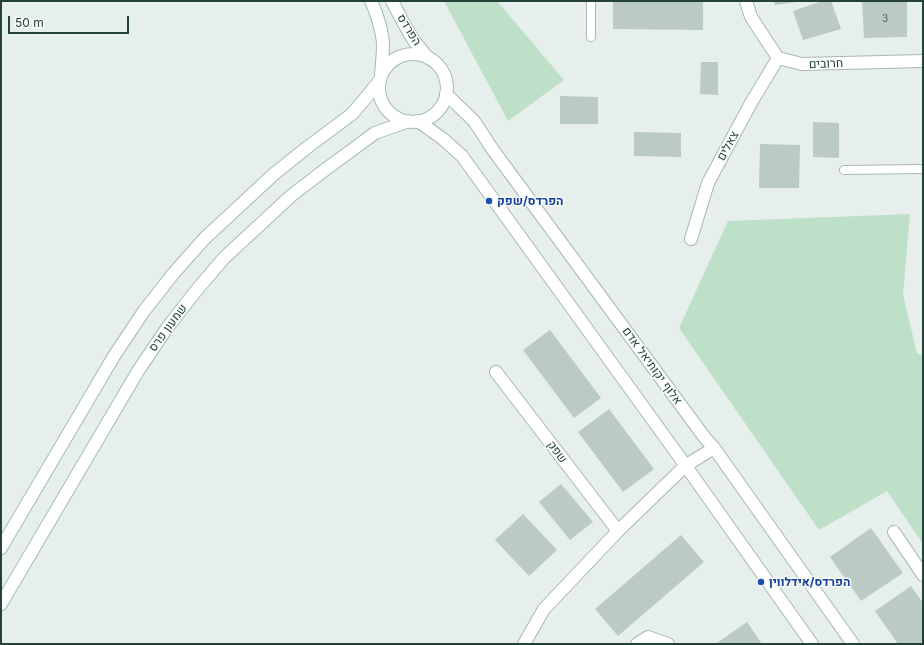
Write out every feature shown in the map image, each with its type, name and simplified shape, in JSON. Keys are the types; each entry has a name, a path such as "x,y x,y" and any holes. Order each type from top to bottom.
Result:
{"street":[{"name":"הפרדס","path":"371,1 380,28 383,44 380,78"},
{"name":"הפרדס","path":"392,1 414,41 428,58"},
{"path":"746,1 751,17 778,58"},
{"path":"1,548 114,356 144,311 173,274 204,239 274,174 352,114 370,94 387,66 396,59 406,55 417,54 428,58 437,64 443,73 446,83 446,94 442,104 436,112 428,118 413,121 400,119 385,108 379,90 380,78"},
{"name":"חרובים","path":"778,58 802,64 923,61"},
{"name":"צאלים","path":"691,239 708,183 751,103 778,58"},
{"name":"אלוף יקותיאל אדם","path":"446,94 474,121 686,413 714,448 852,644"},
{"path":"413,121 443,139 462,156 812,644"},
{"name":"שמעון פרס","path":"1,604 138,370 167,328 224,258 292,195 375,133 413,121"},
{"name":"שפק","path":"496,372 618,531"},
{"path":"524,644 544,609 618,531 685,466 714,448"},
{"path":"894,532 923,575"},
{"path":"637,644 648,637 668,644"}],"lane":[{"path":"591,1 591,37"},
{"path":"844,170 923,169"}],"green space":[{"path":"444,1 497,1 564,80 508,121"},
{"path":"910,214 903,295 917,353 923,356 923,544 887,491 819,530 679,328 728,221"}],"building":[{"path":"613,1 703,1 703,30 613,29"},
{"path":"774,1 797,1 797,2 775,5"},
{"path":"822,1 831,1 841,29 803,40 793,11"},
{"path":"862,1 907,1 907,37 864,38"},
{"path":"701,62 718,62 718,95 700,94"},
{"path":"560,96 598,97 598,124 560,124"},
{"path":"813,122 839,123 839,158 813,157"},
{"path":"634,132 681,133 681,157 634,156"},
{"path":"760,144 800,145 799,188 759,188"},
{"path":"550,330 601,398 574,418 523,350"},
{"path":"609,409 654,469 623,492 578,432"},
{"path":"561,484 593,522 570,540 539,502"},
{"path":"523,514 557,550 529,576 495,540"},
{"path":"871,528 903,573 861,601 830,557"},
{"path":"681,535 704,562 618,636 595,609"},
{"path":"911,586 923,603 923,644 898,644 875,611"},
{"path":"747,622 762,644 717,643"}],"place":[{"name":"הפרדס/שפק","path":"489,201"},
{"name":"הפרדס/אידלווין","path":"761,582"}]}
